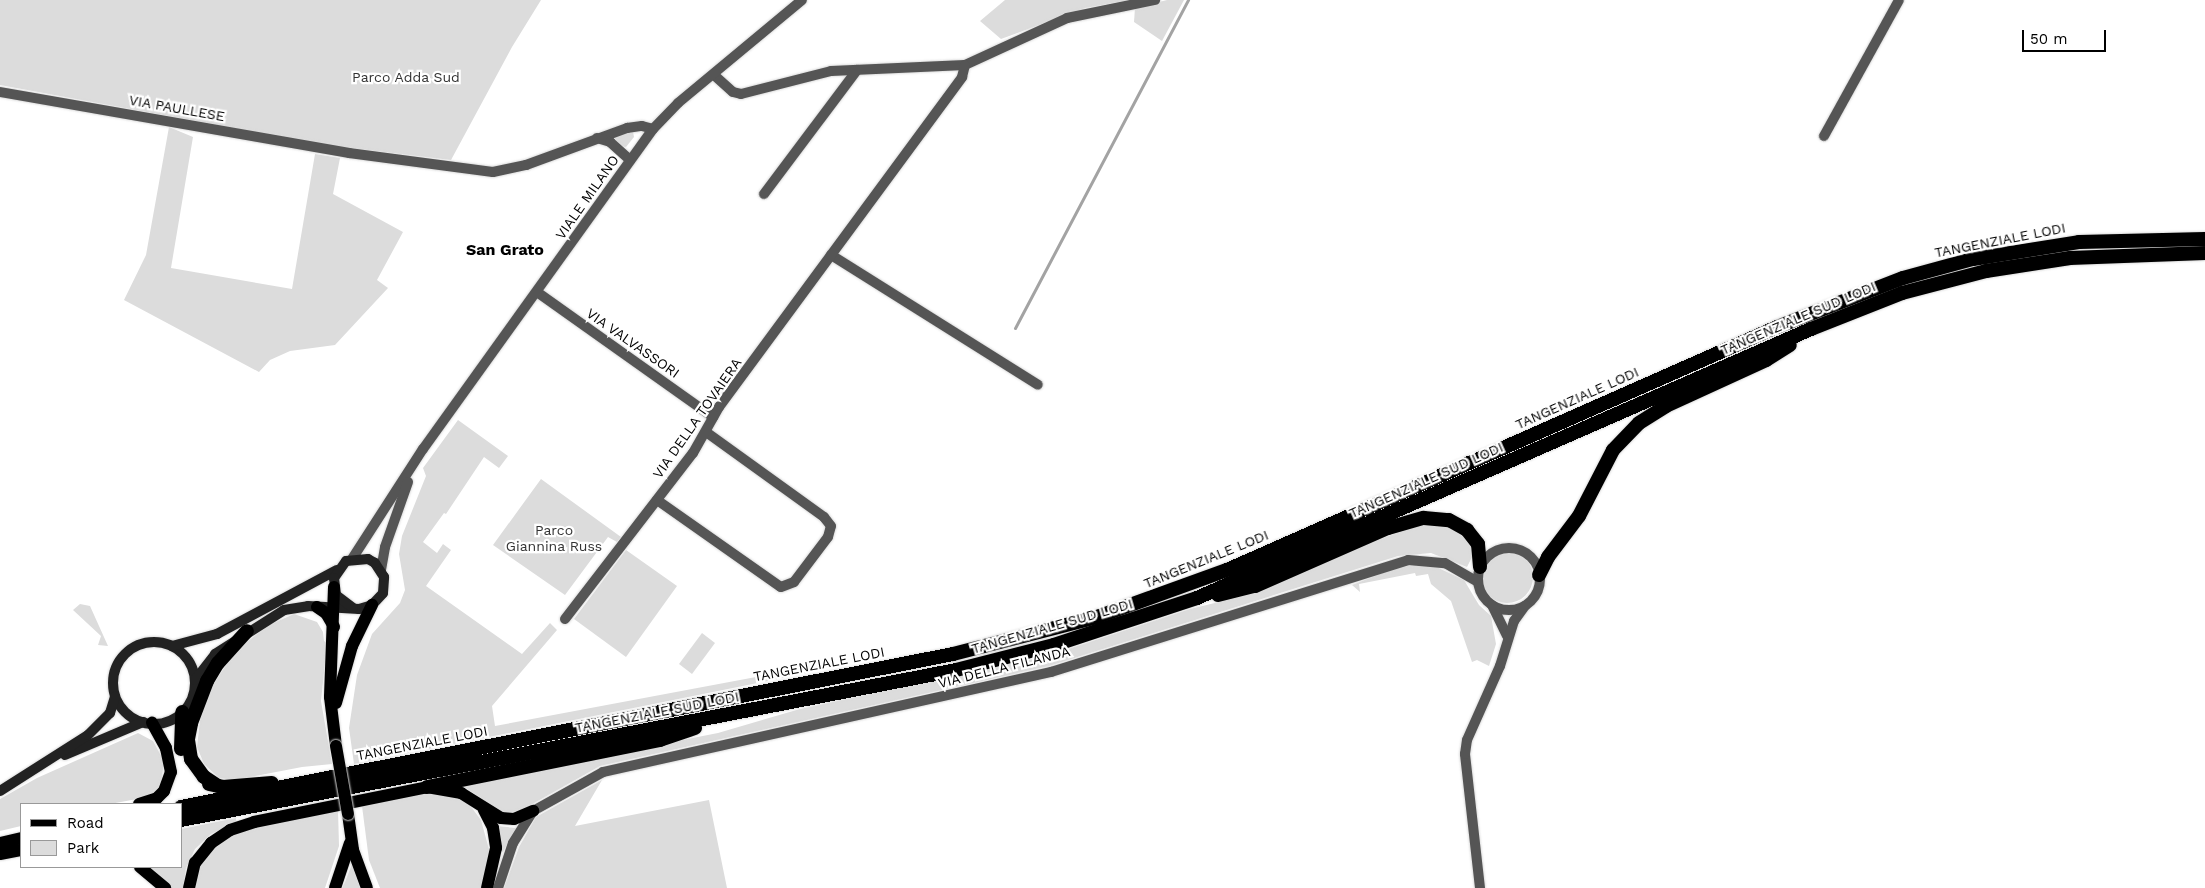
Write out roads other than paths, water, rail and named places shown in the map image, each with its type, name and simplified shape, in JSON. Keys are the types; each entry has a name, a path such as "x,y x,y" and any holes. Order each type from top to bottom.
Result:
{"highway":[{"name":"TANGENZIALE LODI","path":"182,807 953,654 1098,617 1227,570 1777,327 1894,281 1973,259 2043,246 2117,239 2205,239"},
{"name":"TANGENZIALE SUD LODI","path":"182,820 712,718 1006,658 1117,627 1198,598 1811,328 1902,293 1986,271 2070,258 2205,253"},
{"path":"1540,575 1548,557 1579,516 1613,450 1639,423 1666,406 1766,360 1811,328"},
{"path":"1198,598 1255,586 1388,528 1424,518 1450,520 1467,530 1478,544 1480,567"},
{"path":"218,786 204,777 191,759 188,739 191,723 207,681 218,663 248,631"},
{"path":"182,712 180,738 188,765 202,781 218,786 257,782 287,786"},
{"path":"427,787 660,740 701,726 712,718"}],"main road":[{"path":"0,790 97,727 110,713 115,697 113,677 125,654 146,643 172,646 217,634 337,570 352,559 368,559 381,570 384,577 382,593 372,605 360,626 347,659 336,704 333,730"},
{"path":"337,570 334,587 335,608 330,677 333,730 356,861 367,888"},
{"path":"334,587 341,601 353,608"},
{"path":"39,766 147,723 163,722 182,712 189,703 194,680 214,654 284,610 317,607 353,608 372,605"},
{"path":"317,607 330,618 334,628"},
{"path":"172,646 188,660 194,680"},
{"path":"115,697 131,717 147,723 170,757 171,772 164,790 157,798 142,803"},
{"path":"190,888 192,870 200,855 210,843 230,830 427,787 452,790 500,818 514,819 533,811"},
{"path":"482,808 490,818 496,848 487,888"},
{"path":"335,888 348,857 350,832"},
{"path":"0,842 20,838"},
{"path":"0,854 20,850"},
{"path":"141,868 165,888"}],"street":[{"name":"VIALE MILANO","path":"413,467 653,129 678,103 802,0"},
{"path":"714,75 733,92 741,94 831,72 965,65 1067,18 1155,0"},
{"path":"1824,136 1899,0"},
{"name":"VIA DELLA TOVAIERA","path":"565,619 657,500 706,432 713,416 962,77 965,65"},
{"path":"764,194 857,70"},
{"name":"VIA PAULLESE","path":"0,92 348,152 493,172 526,165 597,138 636,126 653,129"},
{"path":"597,138 610,142 630,160"},
{"path":"831,255 1038,385"},
{"name":"VIA VALVASSORI","path":"537,292 713,416"},
{"path":"657,500 782,587 794,582 828,537 831,526 824,518 706,432"},
{"path":"352,559 413,467"},
{"path":"381,570 385,547 413,467"},
{"path":"1480,888 1466,764 1467,740 1500,666 1507,636 1525,606 1537,592 1540,575 1527,554 1512,549 1491,554 1480,567 1478,582 1482,595 1492,605 1507,636"},
{"name":"VIA DELLA FILANDA","path":"533,811 603,772 1051,672 1408,560 1445,563 1478,582"},
{"path":"1492,605 1508,610 1525,606"},
{"path":"498,888 513,843 533,811"}],"waterway":[{"path":"1015,328 1188,0"}],"district":[{"name":"San Grato","path":"505,250"}],"park label":[{"name":"Parco Adda Sud","path":"406,77"},
{"name":"Parco Giannina Russ","path":"554,538"}]}
